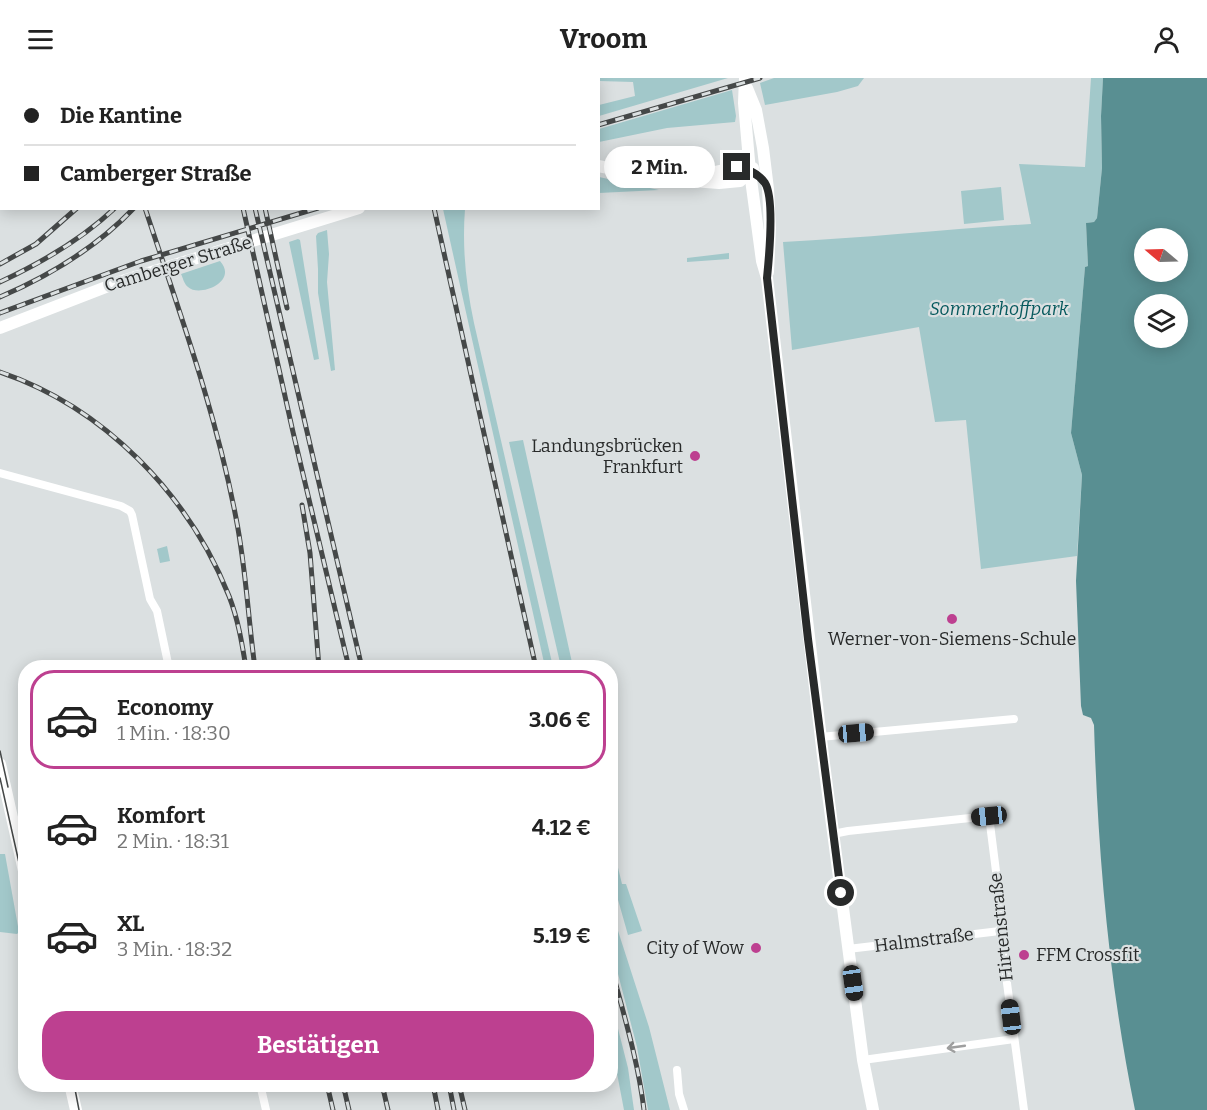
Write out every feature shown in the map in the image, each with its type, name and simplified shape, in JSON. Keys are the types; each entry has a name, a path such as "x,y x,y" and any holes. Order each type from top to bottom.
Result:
{"main road":[{"path":"745,81 756,110 768,189 770,228 767,278"},
{"path":"745,81 744,103 750,172 762,261 767,278 820,737 863,1060 873,1110"},
{"path":"740,181 758,164 763,149"},
{"path":"678,180 738,167 749,157"},
{"path":"600,166 678,180 719,183 740,181 752,187"},
{"path":"738,167 759,176 768,189"},
{"name":"Camberger Straße","path":"0,328 147,273 353,210"},
{"path":"756,222 762,231 769,231 770,228"},
{"path":"0,764 18,844"},
{"path":"72,1092 76,1110"}],"street":[{"path":"0,473 121,506 130,511 150,599 157,611 167,660"},
{"path":"820,737 1014,719"},
{"name":"Hirtenstraße","path":"833,834 989,816 999,896 1000,931 1024,1110"},
{"name":"Halmstraße","path":"848,949 1000,931"},
{"path":"863,1060 1014,1039"},
{"path":"677,1070 679,1094 684,1110"},
{"path":"262,1092 266,1110"}],"green space":[{"path":"600,78 728,78 600,116 600,105 635,96 633,82 600,81"},
{"path":"774,78 864,78 858,86 837,92 765,105 760,83"},
{"name":"Sommerhoffpark","path":"1091,78 1103,78 1102,168 1097,218 1094,222 1086,223 1088,266 1085,267 1071,433 1082,475 1077,556 981,569 966,420 935,422 919,327 792,350 783,242 1031,224 1019,164 1085,167"},
{"path":"732,90 735,122 667,128 600,142 600,129"},
{"path":"600,177 659,190 600,193"},
{"path":"1001,187 1004,220 964,224 961,191"},
{"path":"443,210 465,210 464,252 471,309 551,660 543,660"},
{"path":"327,230 329,254 327,282 335,370 331,371 318,293 316,236"},
{"path":"298,239 319,359 314,360 289,242"},
{"path":"729,253 729,259 687,262 687,258"},
{"path":"220,261 225,269 225,275 215,286 200,291 188,287 181,274"},
{"path":"523,440 571,660 559,660 509,442"},
{"path":"167,546 170,561 160,563 157,549"},
{"path":"0,854 5,854 18,933 0,932"},
{"path":"618,868 622,884 626,884 642,931 628,935 618,900"},
{"path":"618,931 649,1027 670,1110 648,1110 637,1047 618,974"},
{"path":"618,1029 628,1068 634,1110 624,1110 618,1079"}],"shaded area":[{"path":"1103,78 1207,78 1207,1110 1135,1110 1118,1015 1106,919 1098,822 1094,725 1091,718 1083,715 1081,706 1076,581 1082,475 1071,433 1085,267 1088,266 1086,223 1094,222 1097,218 1102,168"}],"tram line":[{"path":"0,751 8,787"},
{"path":"0,778 18,858"},
{"path":"76,1092 79,1110"}],"railway":[{"path":"600,124 760,78"},
{"path":"0,264 36,244 75,210"},
{"path":"0,282 60,250 113,210"},
{"path":"0,297 72,259 132,210"},
{"path":"146,210 196,362 228,478 242,556 254,660"},
{"path":"243,210 347,660"},
{"path":"255,210 360,660"},
{"path":"265,210 287,308"},
{"path":"0,313 141,261 311,210"},
{"path":"434,210 534,660"},
{"path":"0,372 38,388 74,408 108,432 138,459 166,490 191,523 212,559 229,596 245,660"},
{"path":"302,505 310,553 318,660"},
{"path":"618,992 634,1054 644,1110"},
{"path":"329,1092 333,1110"},
{"path":"345,1092 349,1110"},
{"path":"384,1092 388,1110"},
{"path":"435,1092 438,1110"},
{"path":"451,1092 454,1110"},
{"path":"461,1092 465,1110"}],"place":[{"name":"Landungsbrücken Frankfurt","path":"695,456"},
{"name":"Werner-von-Siemens-Schule","path":"952,619"},
{"name":"City of Wow","path":"756,948"},
{"name":"FFM Crossfit","path":"1024,955"}],"route":[{"path":"737,167 759,176 768,189 770,228 767,278 808,639 841,893"}]}
